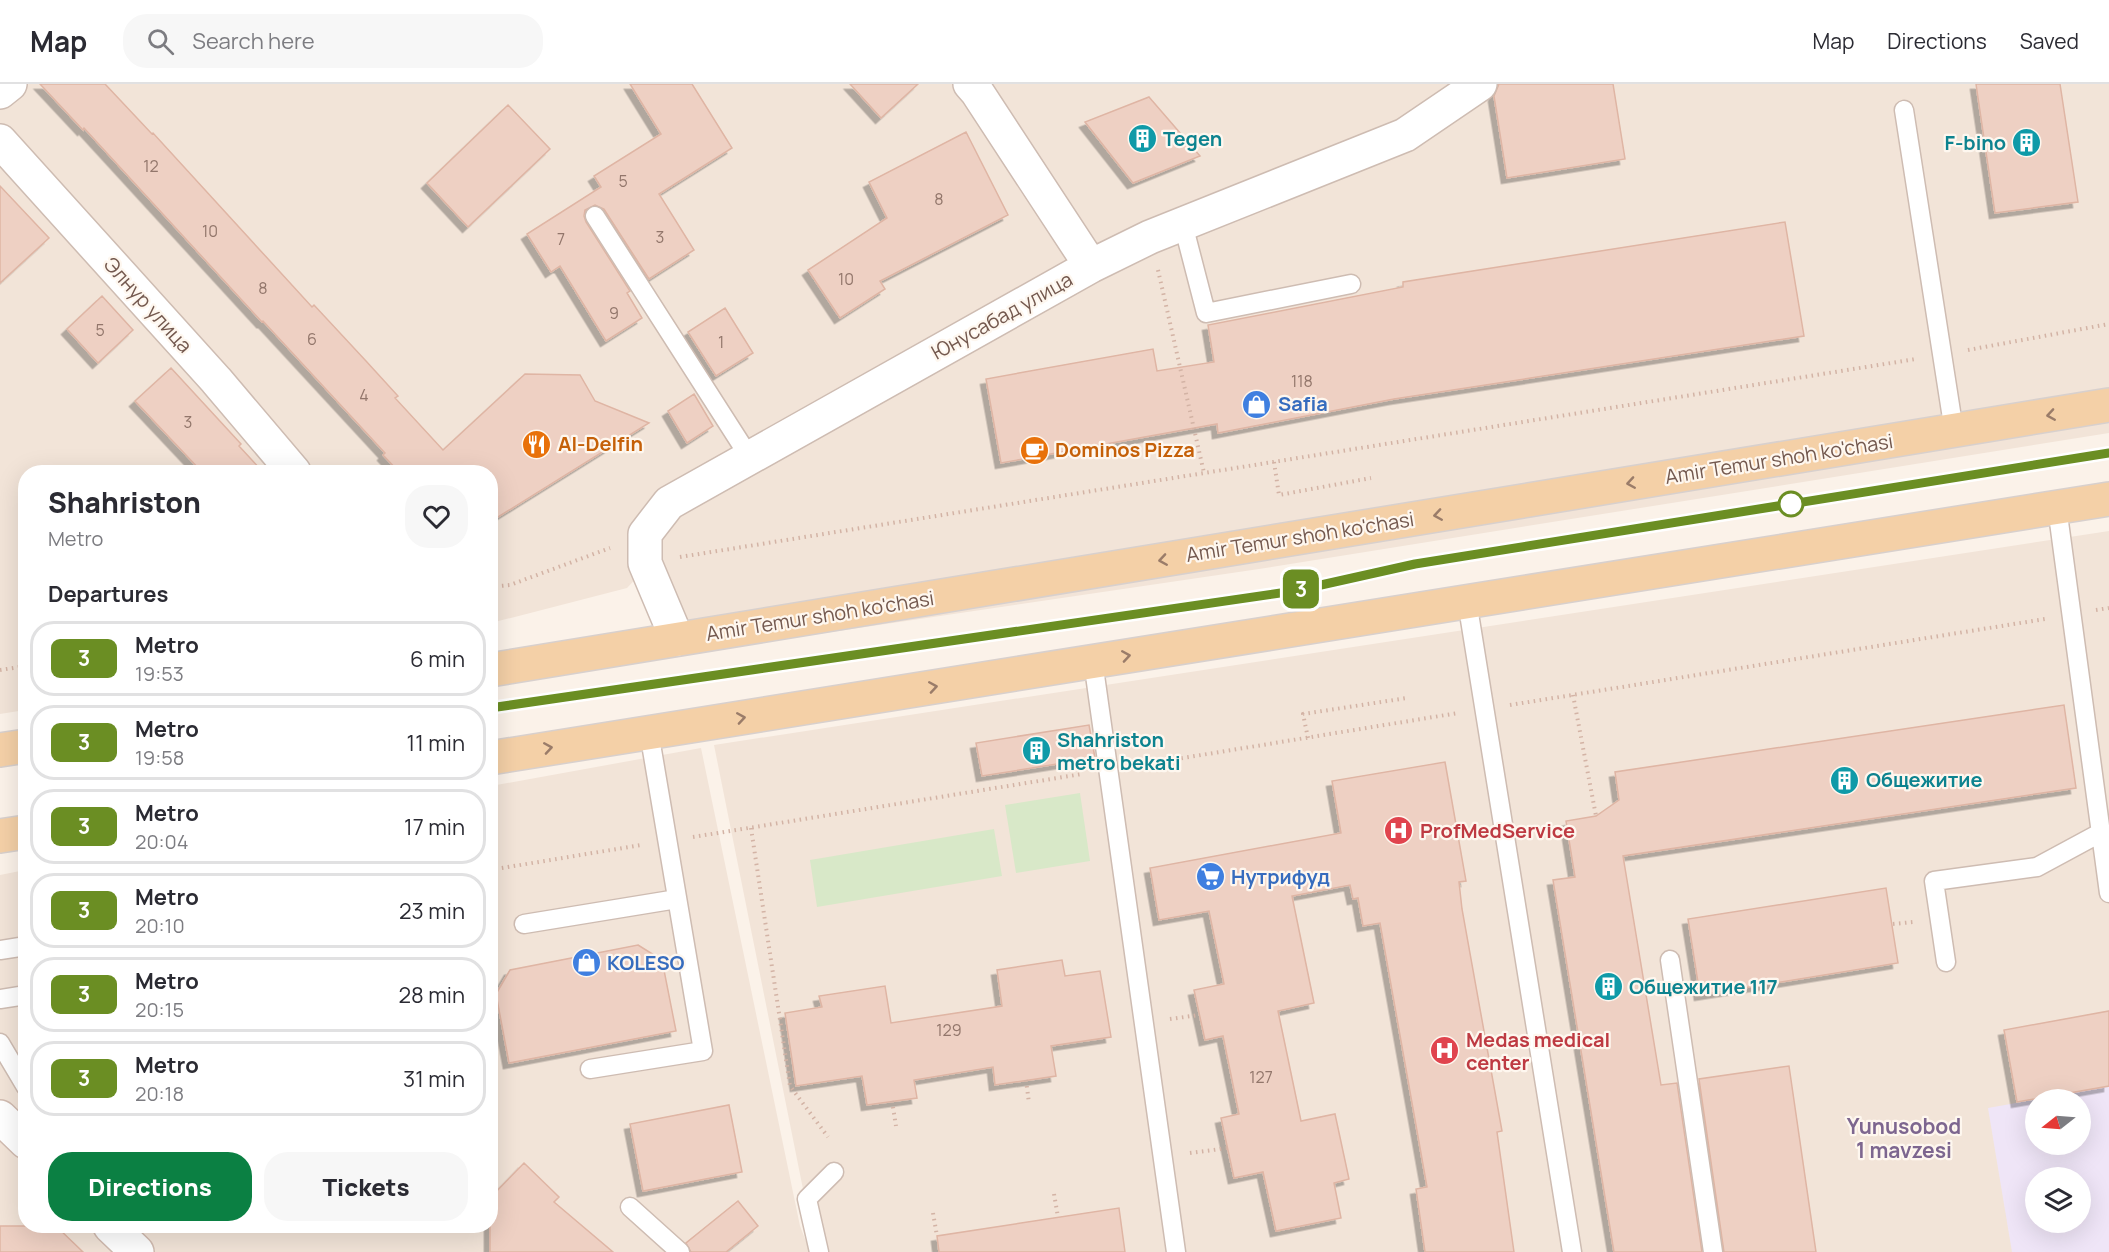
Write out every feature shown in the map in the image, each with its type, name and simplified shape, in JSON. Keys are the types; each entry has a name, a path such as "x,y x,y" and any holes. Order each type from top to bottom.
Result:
{"main road":[{"name":"Amir Temur shoh ko'chasi","path":"498,668 2109,405"},
{"path":"498,757 2109,499"},
{"path":"0,750 18,747"},
{"path":"0,836 18,833"}],"street":[{"path":"0,92 10,84"},
{"path":"970,84 1091,266"},
{"name":"Юнусабад улица","path":"677,639 645,563 645,534 669,503 1091,266 1150,237 1405,135 1480,84"},
{"name":"Элнур улица","path":"0,141 216,380 288,465"},
{"path":"0,1117 18,1134"},
{"path":"117,1233 137,1252"}],"lane":[{"path":"1904,110 1954,431"},
{"path":"595,216 750,458"},
{"path":"1183,224 1206,313 1351,284"},
{"path":"2057,507 2109,892"},
{"path":"1467,601 1572,1252"},
{"path":"1094,661 1176,1252"},
{"path":"590,1070 703,1051 649,732"},
{"path":"1946,962 1934,881 2037,867 2100,833"},
{"path":"524,924 677,899"},
{"path":"0,950 18,947"},
{"path":"1670,960 1713,1252"},
{"path":"0,999 18,996"},
{"path":"0,1043 18,1073"},
{"path":"819,1252 807,1199 834,1172"},
{"path":"630,1207 680,1252"}],"path":[{"path":"1150,237 1204,473"},
{"path":"610,548 645,563 1941,355 2109,324"},
{"path":"1274,462 1279,495 1371,478"},
{"path":"498,586 510,585 610,548 616,541"},
{"path":"498,869 2109,608"},
{"path":"0,670 18,667"},
{"path":"1573,695 1596,816"},
{"path":"1308,738 1303,714 1407,698"},
{"path":"751,828 790,1086 828,1137"},
{"path":"1026,1080 1029,1103"},
{"path":"892,1101 896,1126"},
{"path":"1163,1157 1228,1148"},
{"path":"1054,1194 1058,1217"},
{"path":"933,1213 937,1236"}],"shaded area":[{"path":"0,84 2109,84 2109,433 1259,569 676,655 642,572 627,588 498,621 498,465 18,465 18,711 0,714"},
{"name":"Yunusobod 1 mavzesi","path":"2109,531 2109,1252 820,1252 810,1224 714,745"},
{"path":"701,748 800,1226 810,1252 0,1252 0,875 18,871 18,1233 498,1233 498,785"},
{"path":"2109,1086 2109,1252 2012,1252 1988,1108 2025,1101 2025,1155 2091,1155 2091,1089"}],"green space":[{"path":"1080,793 1090,861 1016,873 1005,805"},
{"path":"994,829 1002,876 817,907 810,860"}],"building":[{"path":"40,84 105,84 153,133 312,307 314,305 366,361 398,396 395,398 443,450 525,374 580,375 595,401 649,423 498,517 498,465 392,465 383,455 385,453 84,128 83,130"},
{"path":"630,84 692,84 732,148 659,194 694,250 649,279 604,209 595,205 585,210 586,222 630,291 627,293 642,318 606,341 560,266 551,272 527,234 601,187 594,176 661,134"},
{"path":"850,84 918,84 881,118"},
{"path":"1499,84 1613,84 1625,159 1507,178 1494,96"},
{"name":"F-bino","path":"1976,84 2060,84 2078,202 1995,213"},
{"name":"Tegen","path":"1149,97 1200,156 1133,183 1085,122"},
{"path":"508,105 550,149 468,227 427,183"},
{"path":"966,132 1008,215 880,281 885,289 840,318 808,270 887,218 869,182"},
{"path":"0,186 49,238 0,283"},
{"path":"1785,222 1804,336 1394,399 1218,433 1217,424 1001,463 986,379 1153,349 1157,371 1214,362 1208,325 1403,287 1403,282"},
{"path":"102,296 133,330 98,363 67,329"},
{"path":"725,308 753,353 716,376 688,332"},
{"path":"171,368 241,444 239,446 257,465 195,465 135,401"},
{"path":"694,394 713,426 687,443 668,411"},
{"path":"2064,705 2076,788 1623,856 1661,1085 1677,1083 1702,1252 1614,1252 1553,880 1575,877 1566,821 1596,816 1619,800 1615,772"},
{"name":"Shahriston metro bekati","path":"1089,725 1095,758 982,776 976,743"},
{"path":"1445,762 1466,881 1459,882 1462,909 1502,1131 1497,1132 1514,1252 1425,1252 1416,1189 1427,1187 1380,923 1363,926 1358,898 1353,899 1350,885 1292,896 1314,1003 1278,1011 1301,1121 1335,1114 1349,1179 1334,1183 1341,1218 1276,1231 1263,1172 1234,1178 1221,1118 1239,1114 1223,1036 1205,1040 1194,990 1224,984 1209,911 1159,920 1150,868 1341,833 1332,781"},
{"path":"1886,888 1898,963 1700,995 1688,919"},
{"path":"638,945 662,960 676,1031 509,1063 498,1005 498,991 510,970"},
{"path":"1062,960 1065,976 1100,971 1111,1037 1051,1046 1056,1076 995,1085 993,1067 914,1080 917,1098 867,1105 862,1076 796,1086 785,1013 822,1007 819,996 885,986 891,1023 1002,1006 997,970"},
{"path":"2109,1011 2109,1086 2091,1089 2025,1089 2025,1101 2017,1102 2004,1030"},
{"path":"1789,1066 1816,1252 1724,1252 1699,1079"},
{"path":"729,1105 742,1172 643,1191 630,1124"},
{"path":"524,1163 559,1197 554,1202 613,1252 490,1252 490,1233 498,1233 498,1190"},
{"path":"738,1201 758,1226 726,1252 691,1252 686,1243"},
{"path":"1119,1208 1125,1252 939,1252 937,1236"},
{"path":"0,1226 18,1226 18,1233 63,1233 83,1252 0,1252"}],"metro line":[{"name":"3","path":"498,707 1294,591 1415,564 2109,453"}],"place":[{"name":"Tegen","path":"1142,139"},
{"name":"F-bino","path":"2027,143"},
{"name":"Safia","path":"1257,404"},
{"name":"Al-Delfin","path":"537,444"},
{"name":"Dominos Pizza","path":"1034,450"},
{"name":"Shahriston metro bekati","path":"1036,751"},
{"name":"Общежитие","path":"1845,780"},
{"name":"ProfMedService","path":"1399,831"},
{"name":"Нутрифуд","path":"1210,877"},
{"name":"KOLESO","path":"586,963"},
{"name":"Общежитие 117","path":"1608,987"},
{"name":"Medas medical center","path":"1445,1051"}],"district":[{"name":"Yunusobod 1 mavzesi","path":"1904,1139"}]}
